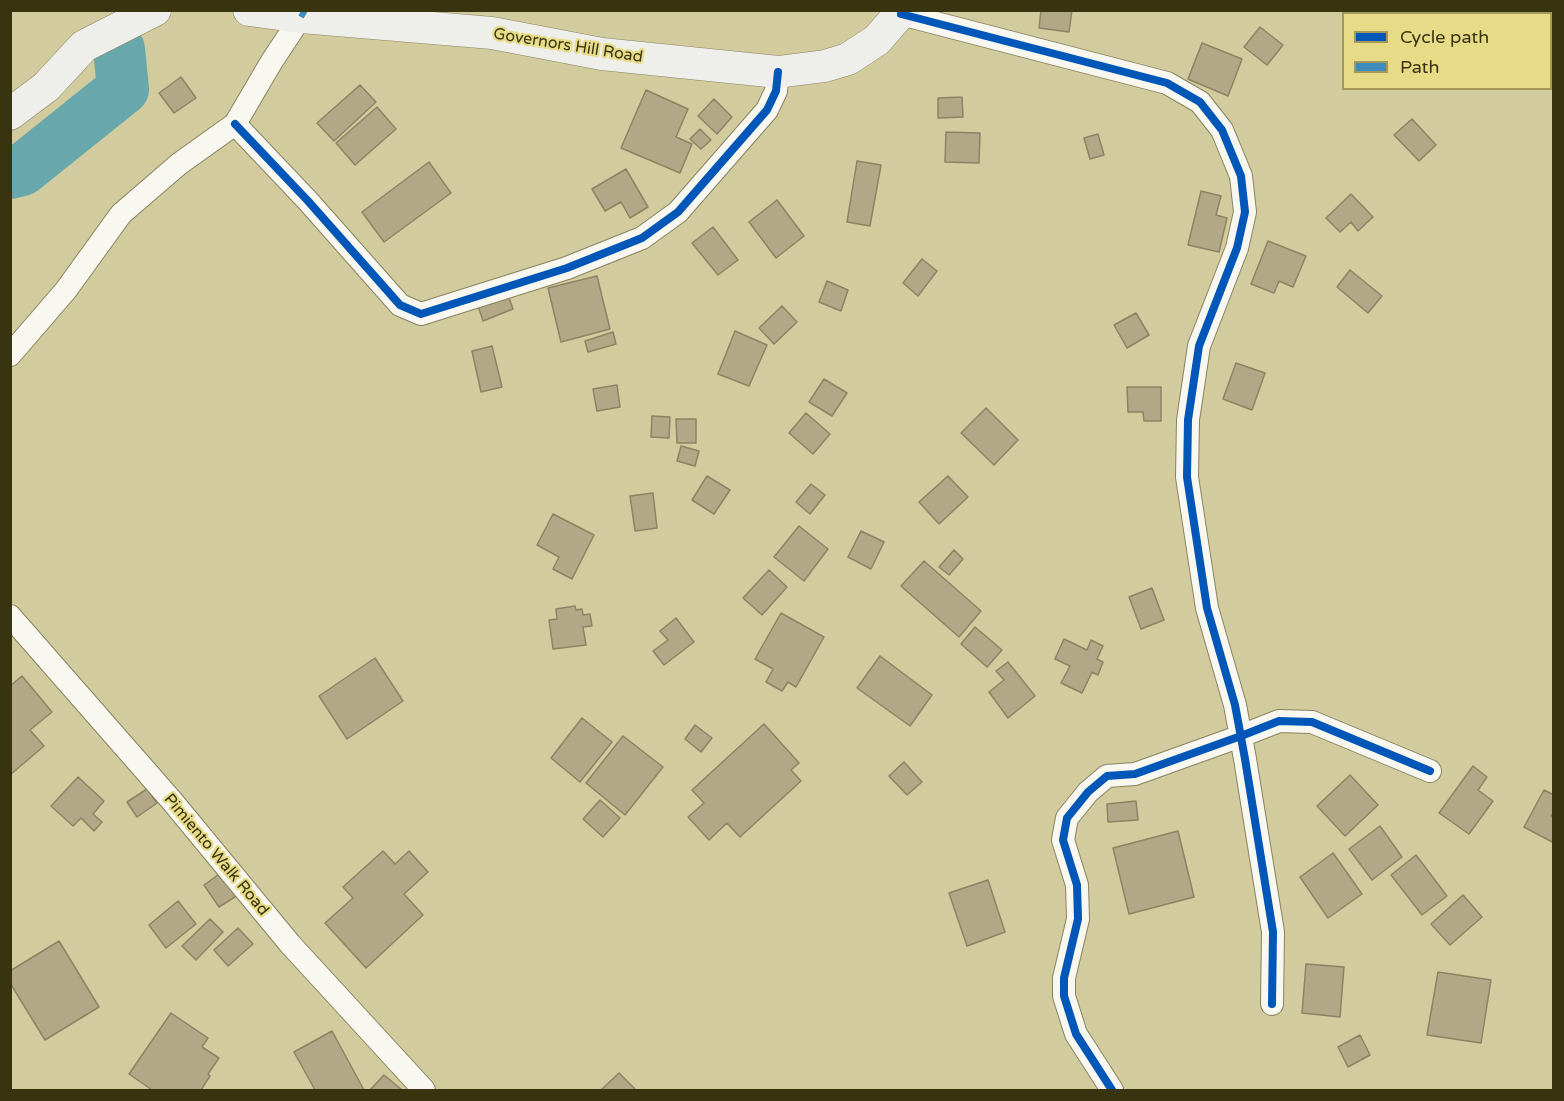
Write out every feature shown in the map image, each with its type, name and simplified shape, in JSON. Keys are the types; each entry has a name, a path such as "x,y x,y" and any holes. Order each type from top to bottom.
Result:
{"street":[{"path":"10,114 46,87 84,46 155,10"},
{"name":"Governors Hill Road","path":"249,10 302,17 492,33 602,54 778,72 825,66 848,59 877,40 902,12"},
{"path":"902,12 1167,83 1200,102 1222,130 1241,176 1245,212 1237,248 1199,346 1188,420 1187,477 1207,608 1235,705 1241,736 1273,932 1272,1004"},
{"path":"10,355 66,290 121,214 179,164 236,124 272,61 302,17"},
{"path":"236,124 400,305 421,314 567,268 642,238 678,212 767,110 776,91 778,72"},
{"name":"Pimiento Walk Road","path":"10,616 172,801 290,944 424,1090"},
{"path":"1112,1090 1076,1034 1064,996 1064,978 1078,919 1077,885 1063,840 1067,818 1088,792 1107,776 1135,774 1279,721 1312,722 1430,771"}],"building":[{"path":"1041,10 1072,10 1069,32 1039,28"},
{"path":"1260,27 1283,45 1267,65 1244,47"},
{"path":"1202,43 1242,59 1228,96 1188,79"},
{"path":"181,77 196,98 174,113 159,93"},
{"path":"360,85 376,102 334,141 317,123"},
{"path":"646,90 688,109 676,137 692,144 680,173 621,148"},
{"path":"962,97 963,117 938,118 938,98"},
{"path":"714,99 732,117 717,134 698,116"},
{"path":"377,107 396,129 355,165 336,143"},
{"path":"1412,119 1436,145 1419,161 1394,135"},
{"path":"700,129 711,140 701,149 690,139"},
{"path":"946,132 980,133 979,163 945,162"},
{"path":"1098,134 1104,155 1090,159 1084,138"},
{"path":"857,161 881,165 870,226 847,222"},
{"path":"429,162 451,193 384,242 362,212"},
{"path":"626,169 648,207 630,218 621,202 605,211 592,189"},
{"path":"1201,191 1221,196 1216,215 1227,218 1219,252 1188,245"},
{"path":"1351,194 1373,217 1358,231 1351,222 1340,232 1326,218"},
{"path":"777,200 804,236 776,258 749,222"},
{"path":"713,227 738,260 718,275 692,243"},
{"path":"1268,241 1306,256 1293,287 1279,281 1274,293 1251,284"},
{"path":"922,259 937,271 918,296 903,283"},
{"path":"1350,270 1382,296 1368,313 1337,287"},
{"path":"597,276 610,329 561,342 548,288"},
{"path":"827,281 848,290 841,311 819,302"},
{"path":"508,295 513,309 483,321 478,306"},
{"path":"782,306 797,322 774,344 759,328"},
{"path":"1136,313 1149,335 1127,348 1114,325"},
{"path":"735,331 767,345 749,386 718,374"},
{"path":"613,332 616,344 588,352 585,341"},
{"path":"492,346 502,387 481,392 472,351"},
{"path":"1236,363 1265,373 1252,410 1223,399"},
{"path":"824,379 847,393 832,416 809,402"},
{"path":"617,385 620,407 597,411 593,389"},
{"path":"1127,387 1161,387 1161,421 1144,421 1143,412 1128,412"},
{"path":"986,408 1018,440 994,465 961,433"},
{"path":"806,413 830,434 813,454 789,433"},
{"path":"652,416 670,417 669,438 651,437"},
{"path":"676,419 696,419 696,443 677,443"},
{"path":"681,446 699,451 695,466 677,461"},
{"path":"707,476 730,490 714,514 692,500"},
{"path":"948,476 968,497 939,524 919,502"},
{"path":"811,484 825,495 810,514 796,502"},
{"path":"653,493 657,528 635,531 630,496"},
{"path":"553,514 594,535 572,579 553,569 559,557 537,545"},
{"path":"799,526 828,549 804,581 774,557"},
{"path":"861,531 884,542 871,569 848,557"},
{"path":"954,550 963,559 949,575 939,567"},
{"path":"924,561 981,611 959,637 901,586"},
{"path":"769,570 787,587 762,615 743,598"},
{"path":"1152,588 1164,620 1141,629 1129,597"},
{"path":"575,606 576,610 582,609 583,615 590,614 592,626 583,627 586,645 553,649 549,620 557,619 556,609"},
{"path":"781,613 824,637 796,687 788,682 782,691 766,682 773,669 755,659"},
{"path":"676,618 694,642 664,665 653,651 668,640 660,631"},
{"path":"975,627 1002,650 987,667 961,644"},
{"path":"1064,639 1087,650 1091,640 1103,646 1097,659 1103,662 1098,675 1092,672 1082,693 1061,683 1070,666 1055,659"},
{"path":"880,656 932,695 910,726 857,688"},
{"path":"375,658 403,701 347,739 319,696"},
{"path":"1008,662 1035,696 1008,718 989,692 1004,680 996,671"},
{"path":"22,676 52,712 30,730 44,746 10,775 10,686"},
{"path":"582,718 612,742 580,782 551,758"},
{"path":"764,724 799,763 791,770 801,781 740,837 727,823 709,840 688,817 704,803 692,790"},
{"path":"695,725 712,738 701,752 685,739"},
{"path":"623,736 663,767 625,815 586,783"},
{"path":"904,762 922,782 907,795 889,776"},
{"path":"1473,766 1487,777 1478,790 1493,801 1469,834 1439,813"},
{"path":"1350,775 1378,805 1345,836 1317,806"},
{"path":"78,777 104,801 93,814 102,822 94,831 81,818 73,826 51,806"},
{"path":"147,789 157,803 137,817 127,802"},
{"path":"1544,790 1554,795 1554,812 1551,816 1554,818 1554,843 1524,827"},
{"path":"600,800 620,818 603,837 583,819"},
{"path":"1136,801 1138,820 1108,822 1107,804"},
{"path":"1380,826 1402,857 1372,880 1349,849"},
{"path":"1178,831 1194,897 1129,914 1113,848"},
{"path":"383,851 395,864 409,851 428,872 404,894 423,915 366,968 325,923 353,898 343,887"},
{"path":"1333,853 1362,894 1328,918 1300,877"},
{"path":"1416,855 1447,896 1422,915 1391,875"},
{"path":"222,872 238,895 219,907 204,885"},
{"path":"988,880 1005,932 967,946 949,893"},
{"path":"1463,895 1482,917 1450,945 1431,924"},
{"path":"178,901 196,924 166,948 149,925"},
{"path":"210,919 223,932 196,960 182,946"},
{"path":"238,928 253,944 228,966 214,950"},
{"path":"59,941 99,1007 45,1040 10,983 10,971"},
{"path":"1306,964 1344,967 1340,1017 1302,1013"},
{"path":"1438,972 1491,980 1481,1043 1427,1035"},
{"path":"171,1013 208,1038 202,1047 219,1058 201,1090 152,1090 129,1074"},
{"path":"332,1031 364,1090 315,1090 294,1052"},
{"path":"1360,1035 1370,1055 1348,1067 1338,1047"},
{"path":"619,1073 636,1090 601,1090"},
{"path":"384,1075 402,1090 370,1090"}],"waterway":[{"path":"10,173 22,170 123,89 119,49"}],"marked path":[{"path":"301,17 305,10"}],"cycle path":[{"path":"901,14 1167,83 1200,102 1222,130 1241,176 1245,212 1237,248 1199,346 1188,420 1187,477 1207,608 1235,705 1273,932 1272,1004"},
{"path":"235,124 308,201 400,305 421,314 567,268 642,238 678,212 767,110 776,91 778,72"},
{"path":"1112,1090 1076,1034 1064,996 1064,978 1078,919 1077,885 1063,840 1067,818 1088,792 1107,776 1135,774 1279,721 1312,722 1430,771"}]}
